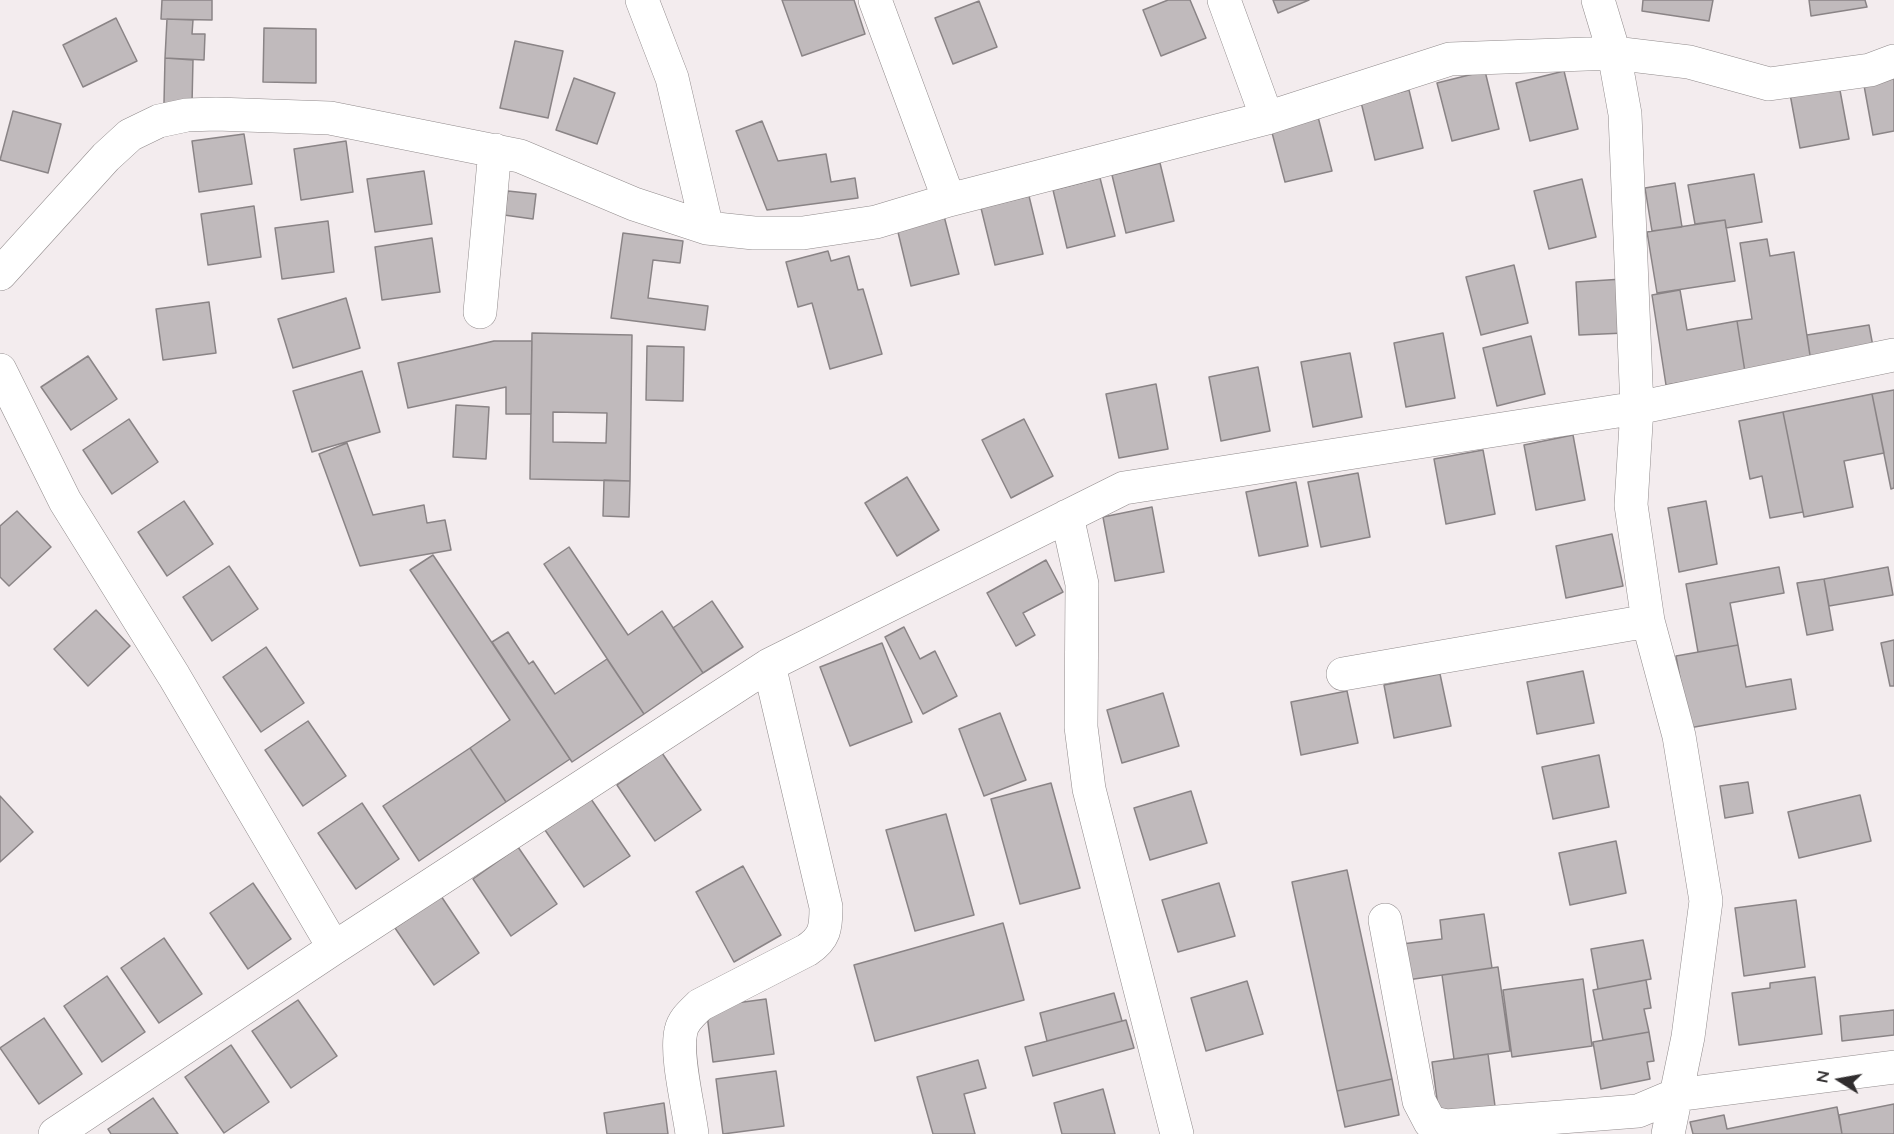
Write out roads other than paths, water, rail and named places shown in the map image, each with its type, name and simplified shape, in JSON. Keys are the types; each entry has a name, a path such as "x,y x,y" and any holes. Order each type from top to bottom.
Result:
{"street":[{"path":"642,0 672,78 707,228"},
{"path":"875,0 949,200"},
{"path":"1224,0 1267,118"},
{"path":"1598,0 1614,53 1625,114 1637,408 1631,505 1648,621 1679,736 1706,901 1688,1037 1668,1134"},
{"path":"0,274 106,157 130,135 159,121 216,114 330,118 495,150 520,156 634,204 707,228 754,233 803,233 876,222 949,200 1267,118 1450,59 1614,53 1689,62 1769,84 1870,70 1894,61"},
{"path":"480,312 495,150"},
{"path":"56,1134 334,948 769,665 1124,488 1637,408 1894,355"},
{"path":"0,370 64,501 174,676 334,948"},
{"path":"1067,516 1082,584 1081,727 1089,789 1177,1134"},
{"path":"1343,674 1648,621"},
{"path":"692,1134 680,1046 681,1031 687,1017 700,1005 807,950 821,940 826,927 826,907 769,665"},
{"path":"1385,920 1419,1101 1430,1122 1446,1126 1638,1111 1676,1095 1894,1067"}]}
